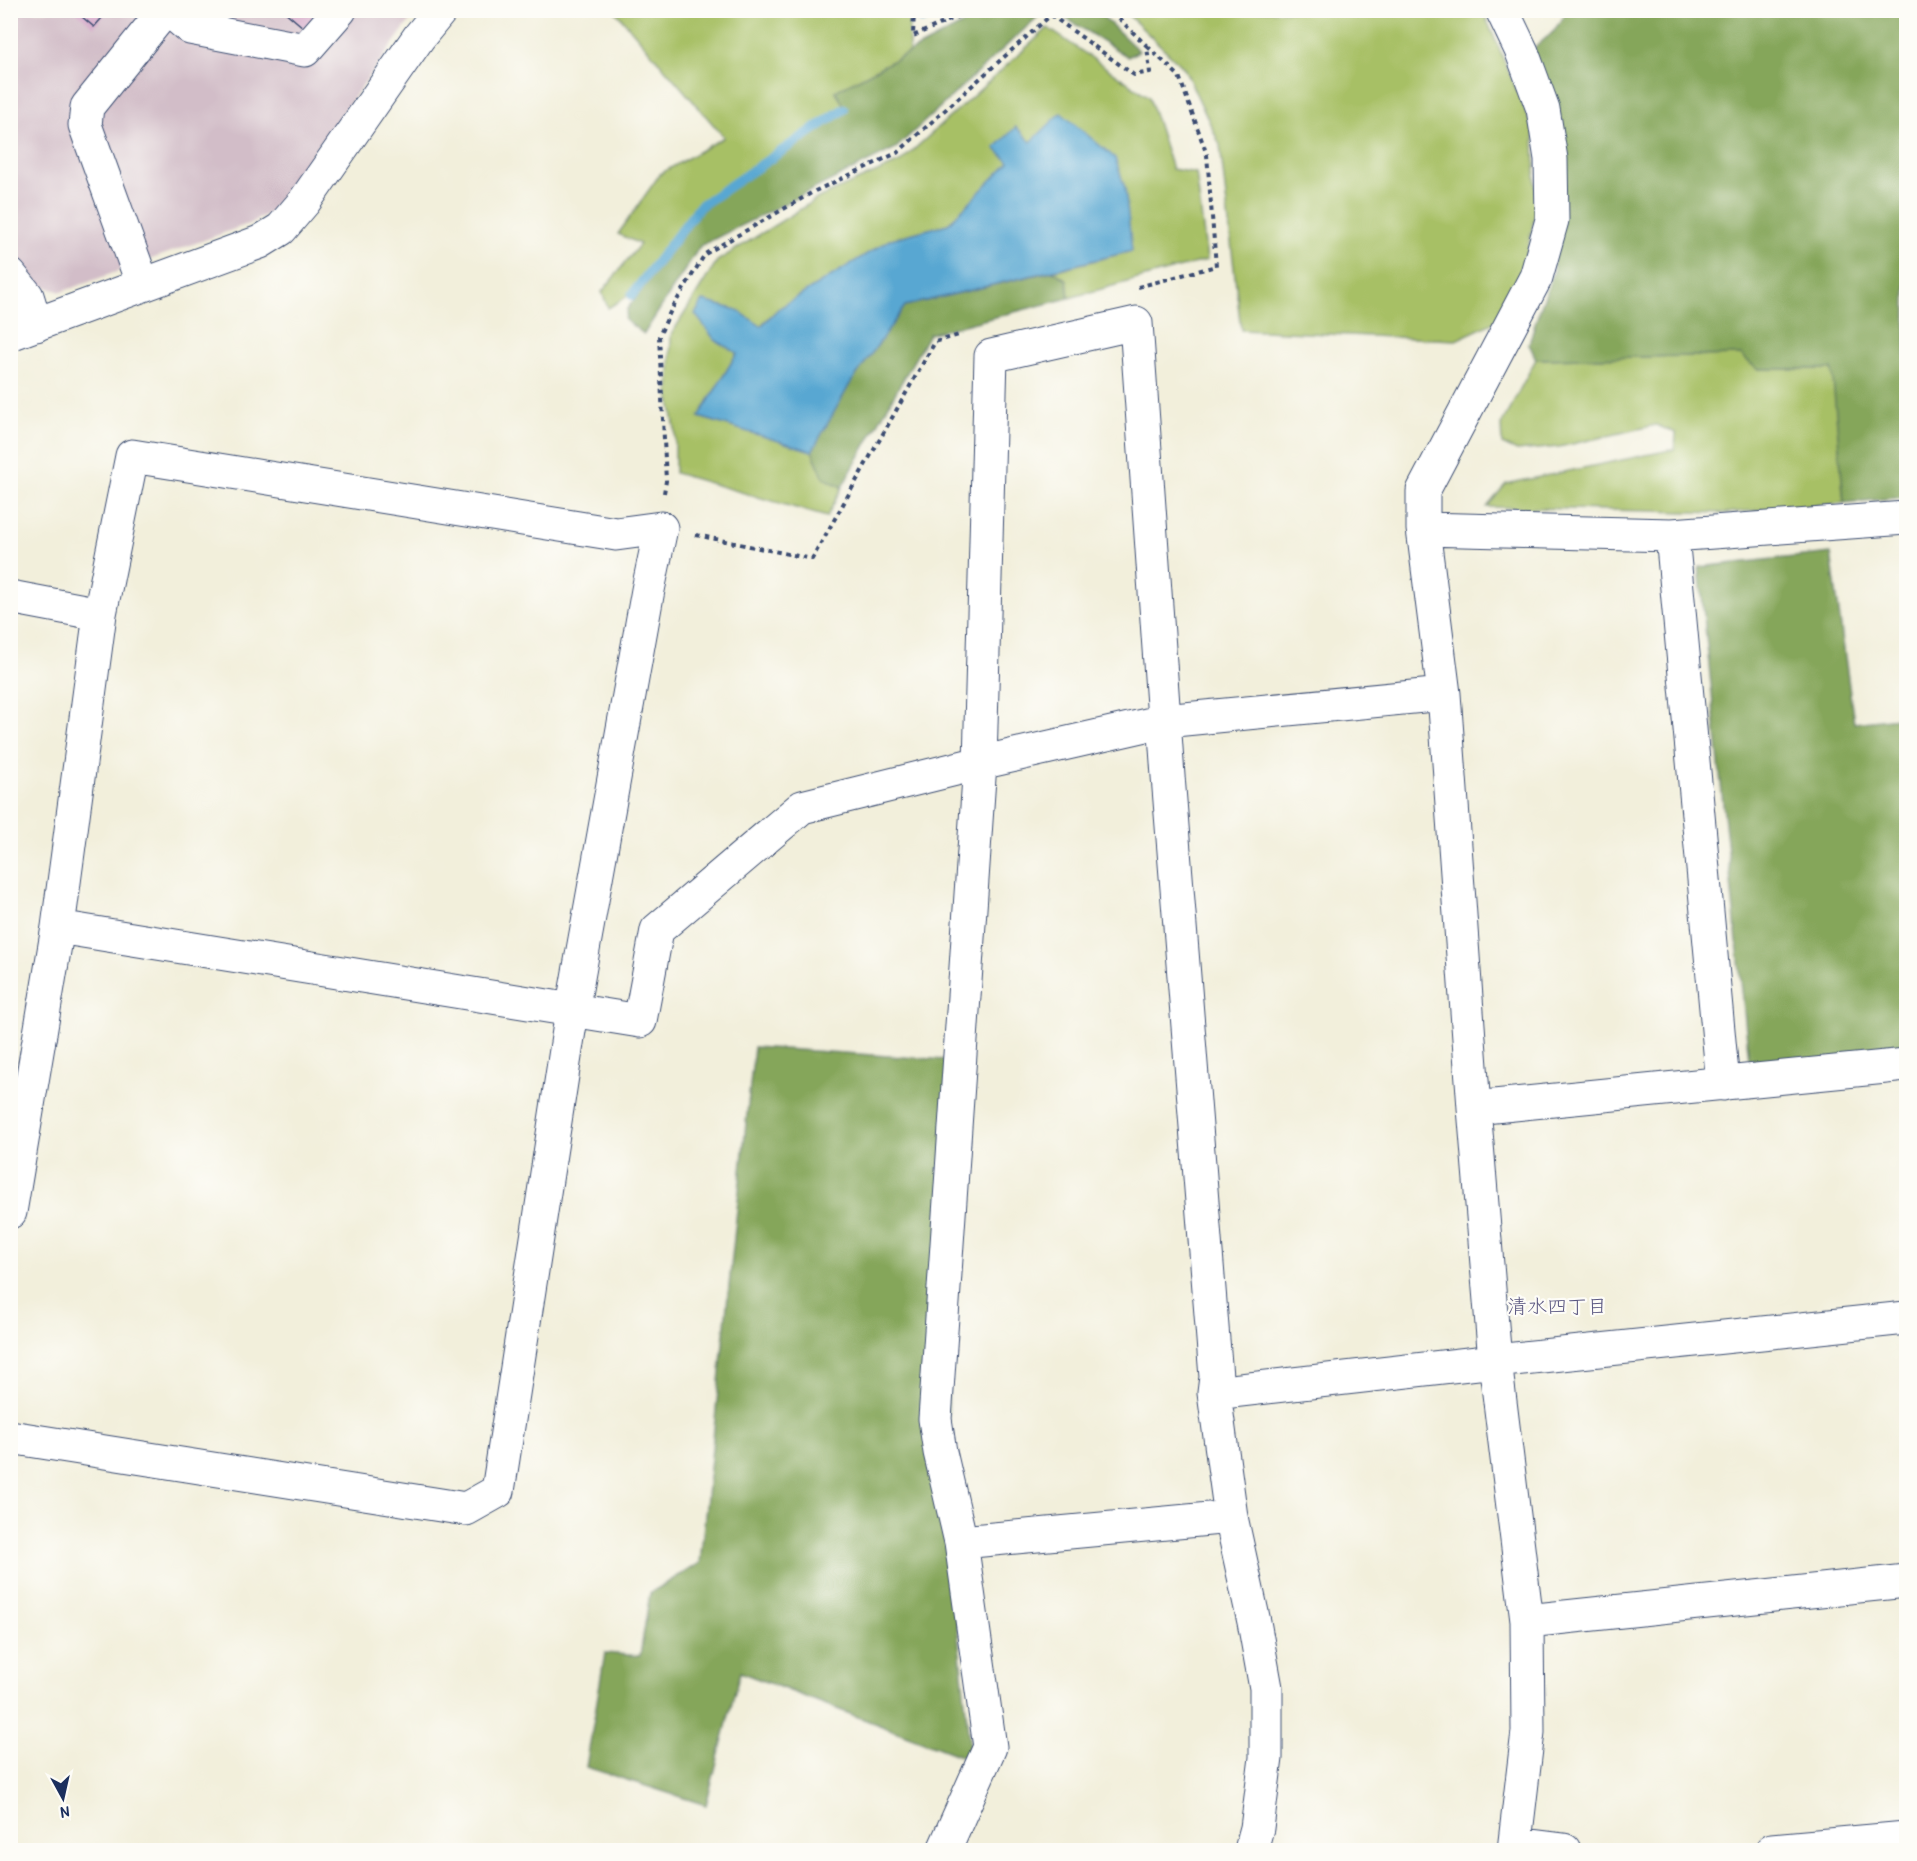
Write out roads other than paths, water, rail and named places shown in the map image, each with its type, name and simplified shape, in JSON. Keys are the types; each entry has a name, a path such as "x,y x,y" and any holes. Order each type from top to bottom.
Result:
{"street":[{"path":"143,285 85,125 87,107 167,10 190,28 305,50 340,10"},
{"path":"10,275 27,296 23,329 260,242 281,229 304,202 419,37 441,10"},
{"path":"1502,10 1522,52 1543,109 1551,159 1552,220 1536,277 1423,491 1423,529 1444,694 1495,1361 1527,1621 1528,1732 1515,1847 1564,1851"},
{"path":"944,1851 990,1747 961,1542 940,1452 935,1419 980,763 991,356 1136,322 1164,721 1216,1377 1214,1393 1231,1517 1266,1688 1266,1758 1257,1828 1251,1851"},
{"path":"10,1212 58,927 100,614 132,456 616,534 661,528 572,1011 498,1491 466,1509 10,1437"},
{"path":"1423,529 1672,535 1906,518"},
{"path":"1672,535 1723,1084"},
{"path":"10,597 100,614"},
{"path":"58,927 640,1021 657,930 802,807 1164,721 1444,694"},
{"path":"1474,1108 1906,1065"},
{"path":"1214,1393 1906,1318"},
{"path":"961,1542 1231,1517"},
{"path":"1527,1621 1906,1581"},
{"path":"1772,1851 1906,1838"}],"water":[{"path":"1061,113 1115,158 1125,188 1132,251 905,306 850,384 812,451 699,417 737,353 715,340 695,314 703,301 737,310 761,326 778,309 891,239 948,224 1009,162 995,148 1016,127 1031,142"}],"waterway":[{"path":"923,10 923,19"},
{"path":"632,295 700,206 844,109"}],"district":[{"name":"清水四丁目","path":"1557,1306"}]}
